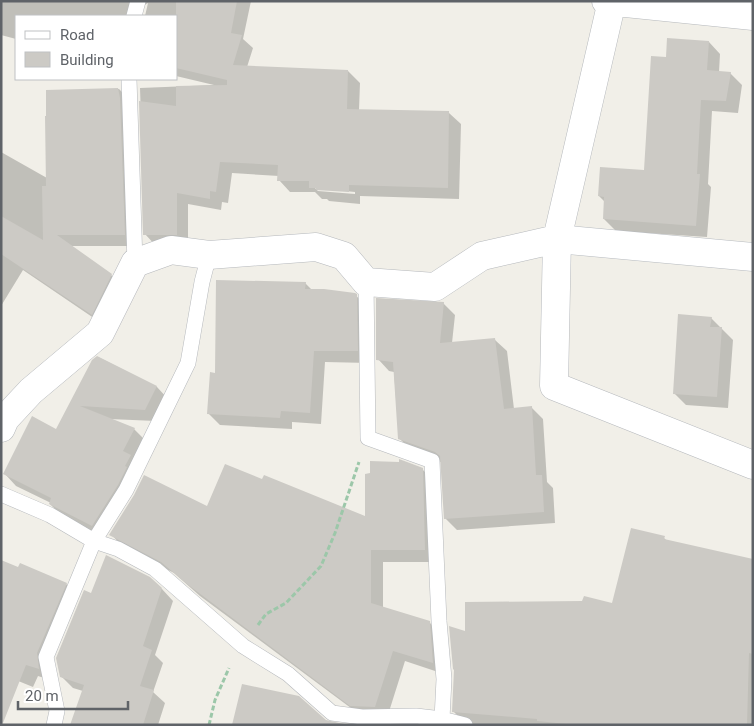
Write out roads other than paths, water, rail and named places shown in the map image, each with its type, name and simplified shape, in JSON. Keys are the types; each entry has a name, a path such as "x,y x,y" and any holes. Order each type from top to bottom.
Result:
{"street":[{"path":"753,16 610,2 557,239 554,386 753,465"},
{"path":"1,428 5,419 31,391 100,333 135,263 171,250 208,255 316,247 344,256 366,282 435,287 482,256 557,239 753,257"}],"lane":[{"path":"134,15 138,1"},
{"path":"129,80 135,263"},
{"path":"54,725 57,711 46,657 94,541 126,490 188,363 208,255"},
{"path":"366,282 368,438 432,462 439,621 444,679 442,719"},
{"path":"1,494 50,514 94,541 118,549 155,569 242,646 288,674 332,713 362,717 416,716 442,719 465,725"}]}
